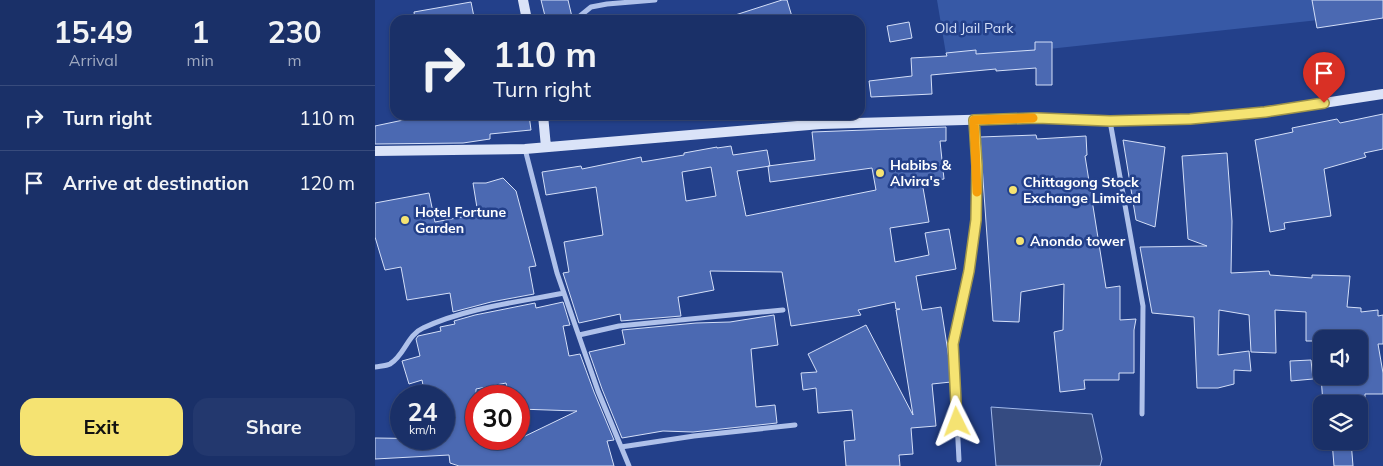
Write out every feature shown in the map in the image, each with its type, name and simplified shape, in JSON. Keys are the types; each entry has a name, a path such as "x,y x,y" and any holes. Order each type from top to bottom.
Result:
{"main road":[{"path":"523,0 526,15"},
{"path":"375,151 525,149 821,124 1037,118 1110,121 1190,119 1265,112 1383,94"},
{"path":"543,120 546,147"}],"street":[{"path":"581,15 591,7 655,0"},
{"path":"959,460 953,344 969,271 976,220 977,166 974,120"},
{"path":"1110,121 1143,306 1142,414"},
{"path":"525,149 557,273 598,391 629,466"},
{"path":"375,367 389,365 396,359 414,333 423,328 461,314 564,293"},
{"path":"579,335 619,326 783,310"},
{"path":"621,447 694,436 795,426"}],"green space":[{"name":"Old Jail Park","path":"937,0 1383,0 1383,13 947,60"}],"shaded area":[{"path":"991,407 1092,414 1102,459 1100,466 996,466"}],"building":[{"path":"541,0 568,0 572,15 545,15"},
{"path":"787,0 792,15 735,15"},
{"path":"1312,0 1383,0 1383,18 1317,28"},
{"path":"471,2 474,15 414,15 414,12"},
{"path":"909,22 912,38 890,42 887,26"},
{"path":"1035,42 1052,42 1052,85 1036,85 1036,68 996,71 996,69 931,75 932,94 871,97 869,81 912,76 911,58 947,56 946,53 976,50 976,54 1035,50"},
{"path":"1383,114 1383,149 1364,153 1366,157 1324,169 1331,216 1284,223 1285,229 1270,232 1255,140 1293,132 1292,128 1337,119 1340,123"},
{"path":"403,120 530,120 531,130 490,134 490,139 463,143 375,144 375,126"},
{"path":"946,127 946,141 940,141 944,179 922,182 929,222 890,228 895,262 929,255 925,233 949,229 956,269 916,276 922,310 941,307 951,382 932,384 936,426 911,428 913,454 899,455 900,466 846,466 844,441 855,440 852,410 818,413 816,388 803,390 801,373 817,372 808,354 866,325 913,415 896,310 900,309 896,309 895,302 858,310 861,315 791,326 782,272 710,271 714,290 678,297 681,316 621,321 620,314 579,323 563,273 569,272 564,242 603,235 596,187 546,195 542,172 581,166 582,169 641,157 642,162 717,147 731,146 733,155 767,150 770,166 815,160 812,132","holes":["768,166 770,182 872,168 876,190 746,216 737,171","711,167 716,196 686,201 682,172"]},
{"path":"1036,135 1037,139 1086,136 1087,155 1085,156 1106,288 1120,286 1120,320 1136,319 1134,330 1134,373 1119,373 1119,380 1084,380 1085,389 1060,392 1054,332 1063,330 1064,284 1021,292 1019,322 993,321 980,137"},
{"path":"1123,140 1165,147 1155,227 1136,220"},
{"path":"1227,153 1232,221 1231,273 1269,271 1270,275 1312,278 1312,275 1350,276 1347,307 1361,308 1361,312 1378,310 1378,316 1383,315 1383,344 1378,344 1383,373 1383,394 1322,395 1322,385 1368,385 1368,330 1313,330 1313,341 1306,341 1306,312 1275,310 1276,353 1251,352 1249,315 1219,310 1218,355 1249,351 1251,371 1234,370 1234,384 1218,388 1197,388 1194,317 1152,313 1140,247 1207,246 1188,239 1182,156"},
{"path":"503,178 516,191 536,266 529,267 534,294 491,302 453,312 450,293 407,300 401,267 385,270 375,237 375,203 429,193 435,222 478,214 473,183 486,183"},
{"path":"563,302 570,325 563,326 569,356 580,354 614,440 607,441 614,466 459,466 450,463 449,455 375,459 375,438 390,438 390,450 455,450 455,385 423,385 422,380 409,384 402,361 420,356 416,339 418,336 441,331 440,327 455,324 454,321 475,315 535,303 536,308"},
{"path":"774,315 778,345 751,349 756,407 775,405 777,423 693,432 663,431 622,438 589,352 625,344 622,330 696,323 730,322"},
{"path":"1311,360 1313,379 1291,381 1290,361"},
{"path":"1333,450 1352,450 1353,466 1334,466"}],"slow traffic":[{"path":"977,192 974,120 1033,118"}],"place":[{"name":"Habibs & Alvira's","path":"880,173"},
{"name":"Chittagong Stock Exchange Limited","path":"1013,190"},
{"name":"Hotel Fortune Garden","path":"405,220"},
{"name":"Anondo tower","path":"1020,241"}],"route":[{"path":"957,422 953,344 969,271 976,220 977,166 974,120 1037,118 1110,121 1190,119 1265,112 1324,103"}]}
